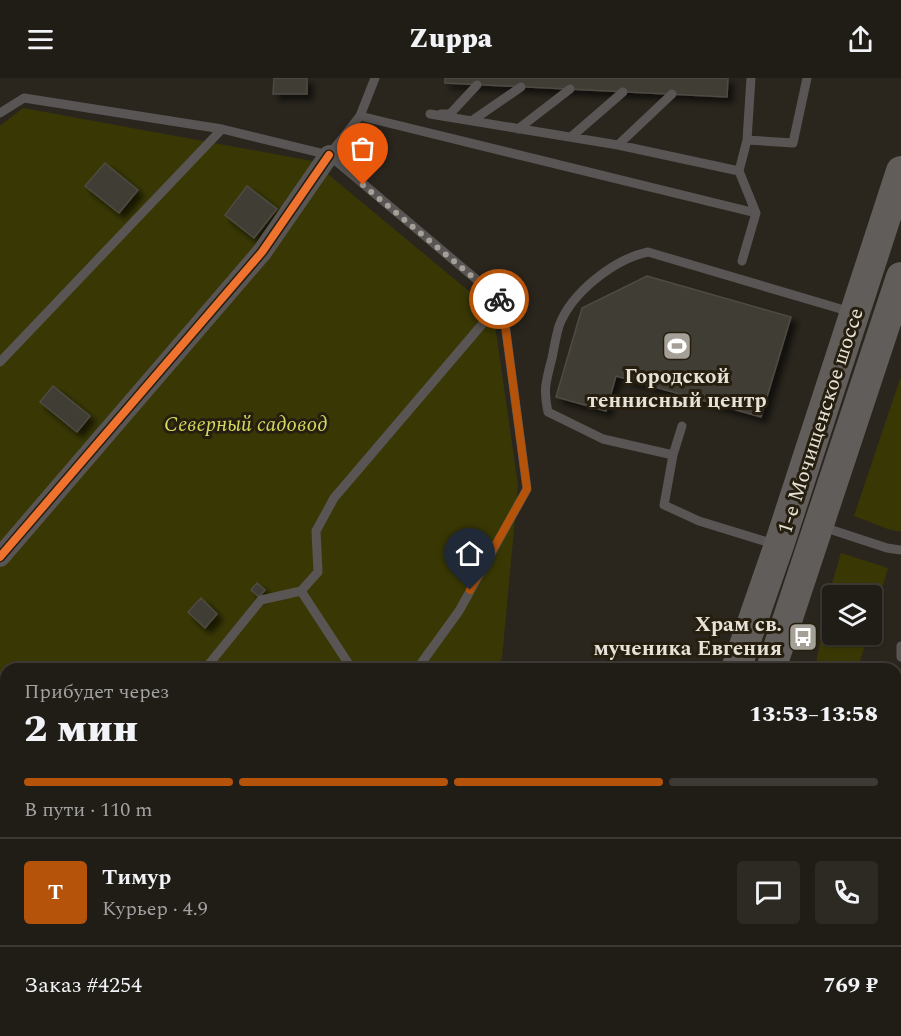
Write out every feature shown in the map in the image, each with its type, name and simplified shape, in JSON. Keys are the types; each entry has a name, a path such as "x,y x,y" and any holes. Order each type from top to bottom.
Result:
{"main road":[{"name":"1-е Мочищенское шоссе","path":"738,663 780,545 901,171"},
{"name":"1-е Мочищенское шоссе","path":"773,663 901,277"}],"street":[{"path":"0,557 262,252 329,155"}],"lane":[{"path":"329,155 360,116 375,78"},
{"path":"742,261 756,213 739,171 747,140 751,78"},
{"path":"747,140 793,142 807,78"},
{"path":"477,85 450,114 430,114 618,145 739,171"},
{"path":"473,120 521,87"},
{"path":"518,129 570,89"},
{"path":"571,137 623,92"},
{"path":"618,145 672,94"},
{"path":"0,113 24,98 222,129 329,155 502,301 527,489 459,611 421,663"},
{"path":"360,116 756,213"},
{"path":"0,362 222,129"},
{"path":"673,455 603,439 548,412 544,392 559,325 573,300 616,263 632,255 648,252 856,313"},
{"path":"211,663 261,600 301,591 318,572 316,531 334,498 502,301"},
{"path":"682,426 673,455 664,505 699,521 780,545"},
{"path":"818,525 887,549 901,550"},
{"path":"301,591 348,663"},
{"path":"901,646 901,657"}],"green space":[{"name":"Северный садовод","path":"23,108 312,161 493,311 518,486 502,658 499,663 0,663 0,126"},
{"path":"901,376 901,532 854,516"},
{"path":"841,553 888,568 882,589 882,585 832,585"},
{"path":"822,633 822,645 865,645 860,661 887,663 816,663"}],"building":[{"path":"274,78 307,78 307,94 273,94"},
{"path":"445,78 728,78 727,97 445,83"},
{"path":"105,163 138,190 119,213 85,186"},
{"path":"247,186 277,209 254,238 225,215"},
{"name":"Городской теннисный центр","path":"647,276 791,317 761,417 616,376 606,411 556,397 582,308"},
{"path":"53,386 90,416 77,432 40,402"},
{"path":"257,583 265,590 259,597 251,590"},
{"path":"201,598 217,614 205,628 188,612"}],"cycle path":[{"path":"0,557 262,252 329,155"}],"way so far":[{"path":"363,185 499,299"}],"place":[{"name":"Городской теннисный центр","path":"677,346"},
{"name":"Храм св. мученика Евгения","path":"803,637"}],"route":[{"path":"470,590 527,489 502,301 499,299"}]}
